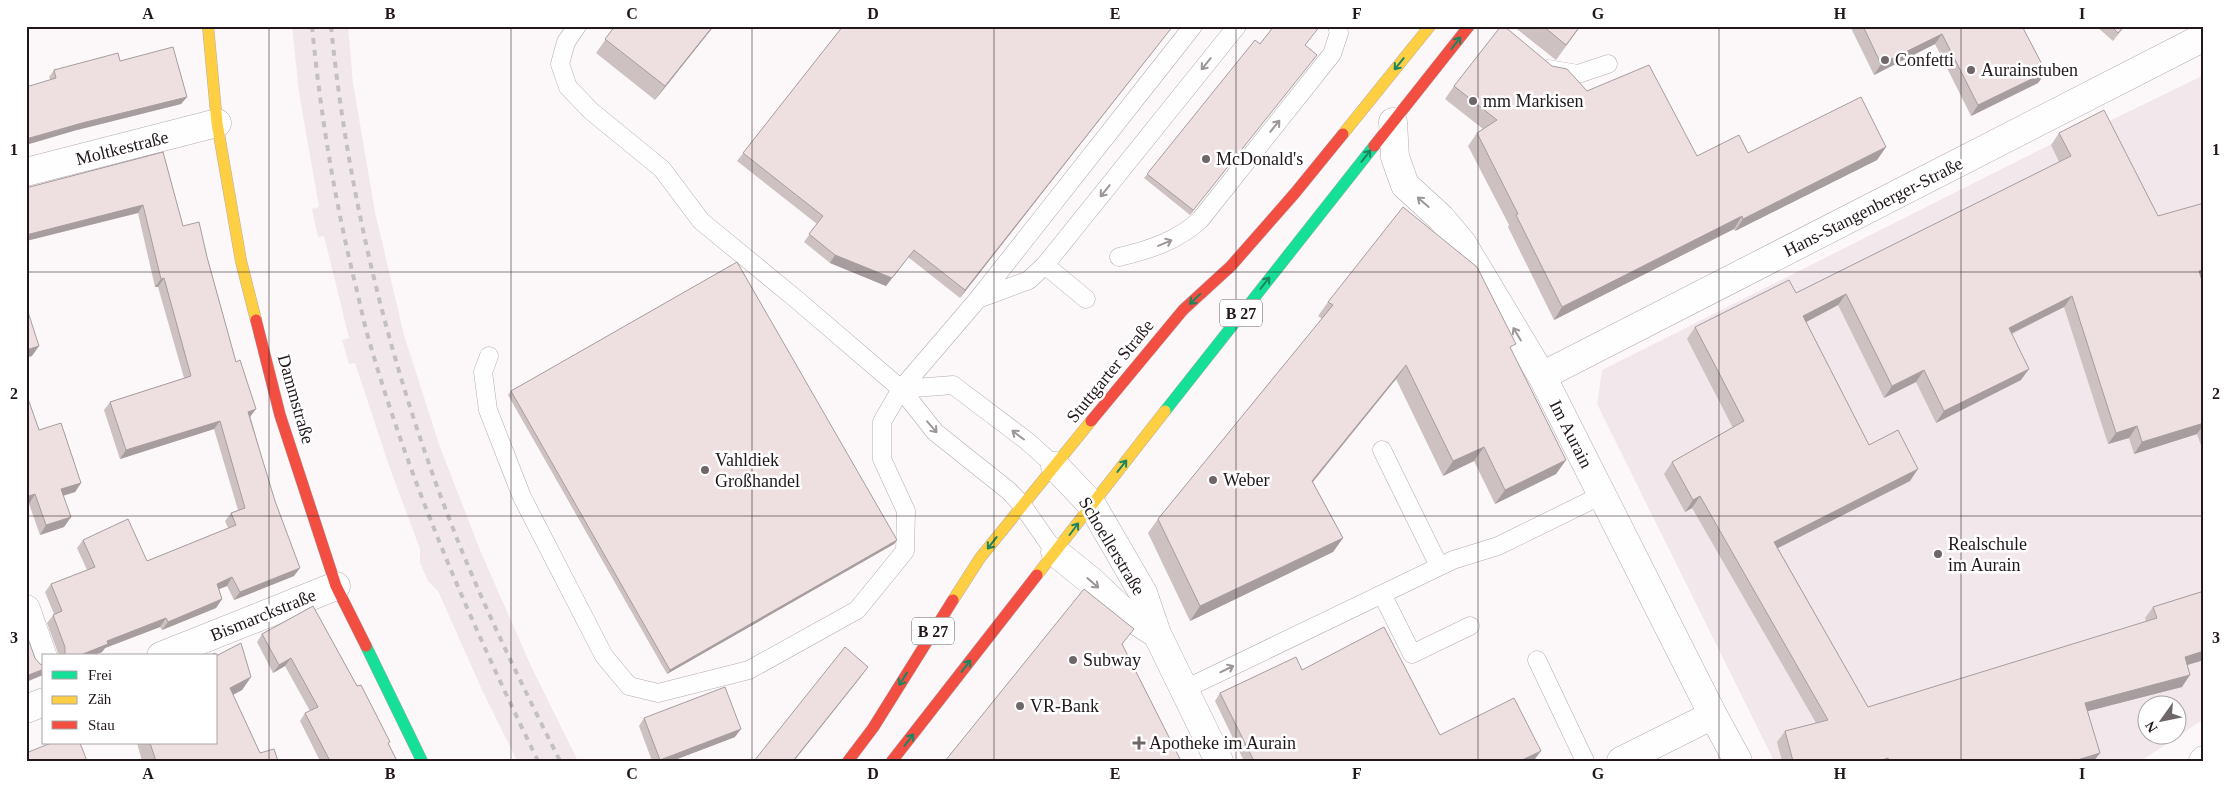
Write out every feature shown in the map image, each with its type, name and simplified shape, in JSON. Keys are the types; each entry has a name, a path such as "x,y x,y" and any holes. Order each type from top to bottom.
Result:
{"main road":[{"name":"Dammstraße","path":"208,26 217,123 241,261 280,415 336,586 422,761"},
{"name":"Stuttgarter Straße","path":"848,761 873,728 980,558 1183,310 1231,266 1295,193 1430,26"},
{"name":"B 27","path":"892,761 1469,26"}],"street":[{"name":"Hans-Stangenberger-Straße","path":"1542,376 2126,79 2204,37"},
{"name":"Im Aurain","path":"1393,122 1395,157 1405,185 1441,218 1462,243 1542,376 1738,761"},
{"name":"Moltkestraße","path":"26,172 217,123"},
{"name":"Schoellerstraße","path":"1055,466 1092,505 1143,593 1156,634 1219,761"},
{"name":"Schoellerstraße","path":"1055,552 1091,581 1127,614 1156,634"},
{"name":"Bismarckstraße","path":"166,654 336,586"},
{"path":"26,609 42,654"},
{"path":"26,709 42,703"},
{"path":"1620,761 1713,715"}],"lane":[{"path":"577,26 566,42 560,64 568,87 591,111 662,169 702,221 901,390 935,432 994,479 1022,505 1055,552"},
{"path":"489,356 483,372 488,410 522,497 604,656 629,686 658,693 749,670 857,610 905,551 906,511 882,459 882,422 901,390 978,299 1193,26"},
{"path":"978,299 1029,280 1046,265 1237,26"},
{"path":"1119,257 1147,250 1173,240 1187,232 1200,220 1332,54 1339,33 1337,26"},
{"path":"1535,58 1550,70 1578,74 1608,64"},
{"path":"1046,265 1086,299"},
{"path":"901,390 953,385 1055,466"},
{"path":"1382,450 1440,566"},
{"path":"1183,690 1440,566 1498,546 1602,495"},
{"path":"1388,591 1412,654 1470,626"},
{"path":"1537,660 1585,761"}],"shaded area":[{"path":"292,26 348,26 353,83 375,212 404,335 440,447 480,550 531,666 578,761 517,761 482,690 438,591 428,581 420,563 420,549 389,466 355,363 349,364 342,340 349,338 324,236 318,237 312,209 319,207 299,93"},
{"name":"Realschule im Aurain","path":"2204,75 2204,719 2188,730 2188,694 2138,694 2138,744 2166,744 2141,761 1774,761 1597,404 1602,370 2095,122 2099,126"}],"building":[{"path":"615,26 713,26 665,86 605,39"},
{"path":"843,26 1173,26 965,290 914,250 892,278 835,255 809,234 823,216 743,153"},
{"path":"1274,26 1320,26 1305,45 1317,55 1193,210 1147,174 1255,40 1260,44"},
{"path":"1501,26 1504,26 1552,66 1567,69 1587,91 1649,65 1697,156 1739,135 1748,153 1861,97 1886,147 1743,219 1742,216 1562,307 1477,133 1497,120 1454,86"},
{"path":"1543,26 1580,26 1566,45"},
{"path":"1863,26 2022,26 2046,72 1978,105 1942,34 1881,64"},
{"path":"2111,26 2124,26 2118,33"},
{"path":"173,47 187,97 26,139 26,87 56,78 54,70 118,53 120,61"},
{"path":"2104,110 2158,216 2204,203 2204,269 2199,271 2204,287 2204,423 2142,442 2137,426 2116,433 2072,296 2009,328 2029,369 1944,411 1924,370 1892,386 1846,294 1803,316 1869,445 1898,430 1918,469 1774,542 1868,707 2157,618 2153,607 2204,591 2204,651 2185,657 2190,675 2085,703 2100,753 2074,761 1889,761 1888,758 1879,761 1793,761 1785,731 1828,720 1700,496 1693,500 1672,462 1744,421 1695,327 1789,280 1796,293 2071,156 2059,133"},
{"path":"163,152 183,226 199,222 236,362 240,360 256,409 248,412 275,501 300,568 240,592 232,577 217,584 222,599 168,622 166,618 107,641 108,644 83,654 65,654 65,647 53,615 62,611 51,584 95,567 83,540 128,519 147,561 236,525 231,513 245,508 220,421 126,450 110,402 191,376 164,278 161,279 143,205 26,235 26,188"},
{"path":"1403,207 1477,267 1516,344 1510,347 1566,460 1505,490 1484,447 1453,461 1406,365 1312,481 1343,538 1200,606 1158,519 1333,305 1328,302"},
{"path":"737,262 897,540 670,670 511,391"},
{"path":"28,312 39,346 26,350 26,313"},
{"path":"26,393 39,430 61,423 81,483 61,489 71,517 46,525 35,494 26,497"},
{"path":"1084,589 1134,629 1122,644 1181,761 945,761"},
{"path":"313,606 357,686 361,685 390,742 388,743 397,761 330,761 305,713 318,707 291,658 279,665 262,634"},
{"path":"1384,627 1440,735 1514,698 1541,751 1520,761 1254,761 1220,693 1296,657 1302,670"},
{"path":"26,633 35,658 42,665 42,670 26,676"},
{"path":"241,643 251,677 230,688 260,753 274,749 278,761 156,761 150,744 218,744 218,655"},
{"path":"845,647 868,667 793,761 754,761"},
{"path":"725,687 741,729 660,760 644,718"},
{"path":"48,744 80,744 87,761 26,761 26,753"}],"railway":[{"path":"312,26 319,90 334,185 371,347 425,506 490,660 538,761"},
{"path":"331,26 350,162 378,296 396,362 439,492 464,556 510,659 560,761"}],"traffic: fast":[{"path":"1165,411 1374,146"},
{"path":"366,646 422,761"}],"traffic: slow":[{"path":"208,26 217,123 241,261 256,320"},
{"path":"1343,134 1430,26"},
{"path":"1037,575 1165,411"},
{"path":"953,600 980,558 1091,421"}],"traffic: jam":[{"path":"1374,146 1469,26"},
{"path":"1091,421 1183,310 1231,266 1295,193 1343,134"},
{"path":"256,320 280,415 336,586 366,646"},
{"path":"892,761 1037,575"},
{"path":"848,761 873,728 953,600"}],"place":[{"name":"Confetti","path":"1885,60"},
{"name":"Aurainstuben","path":"1971,70"},
{"name":"mm Markisen","path":"1473,101"},
{"name":"McDonald's","path":"1206,159"},
{"name":"Vahldiek Großhandel","path":"705,470"},
{"name":"Weber","path":"1213,480"},
{"name":"Realschule im Aurain","path":"1938,554"},
{"name":"Subway","path":"1073,660"},
{"name":"VR-Bank","path":"1020,706"},
{"name":"Apotheke im Aurain","path":"1139,743"}]}
